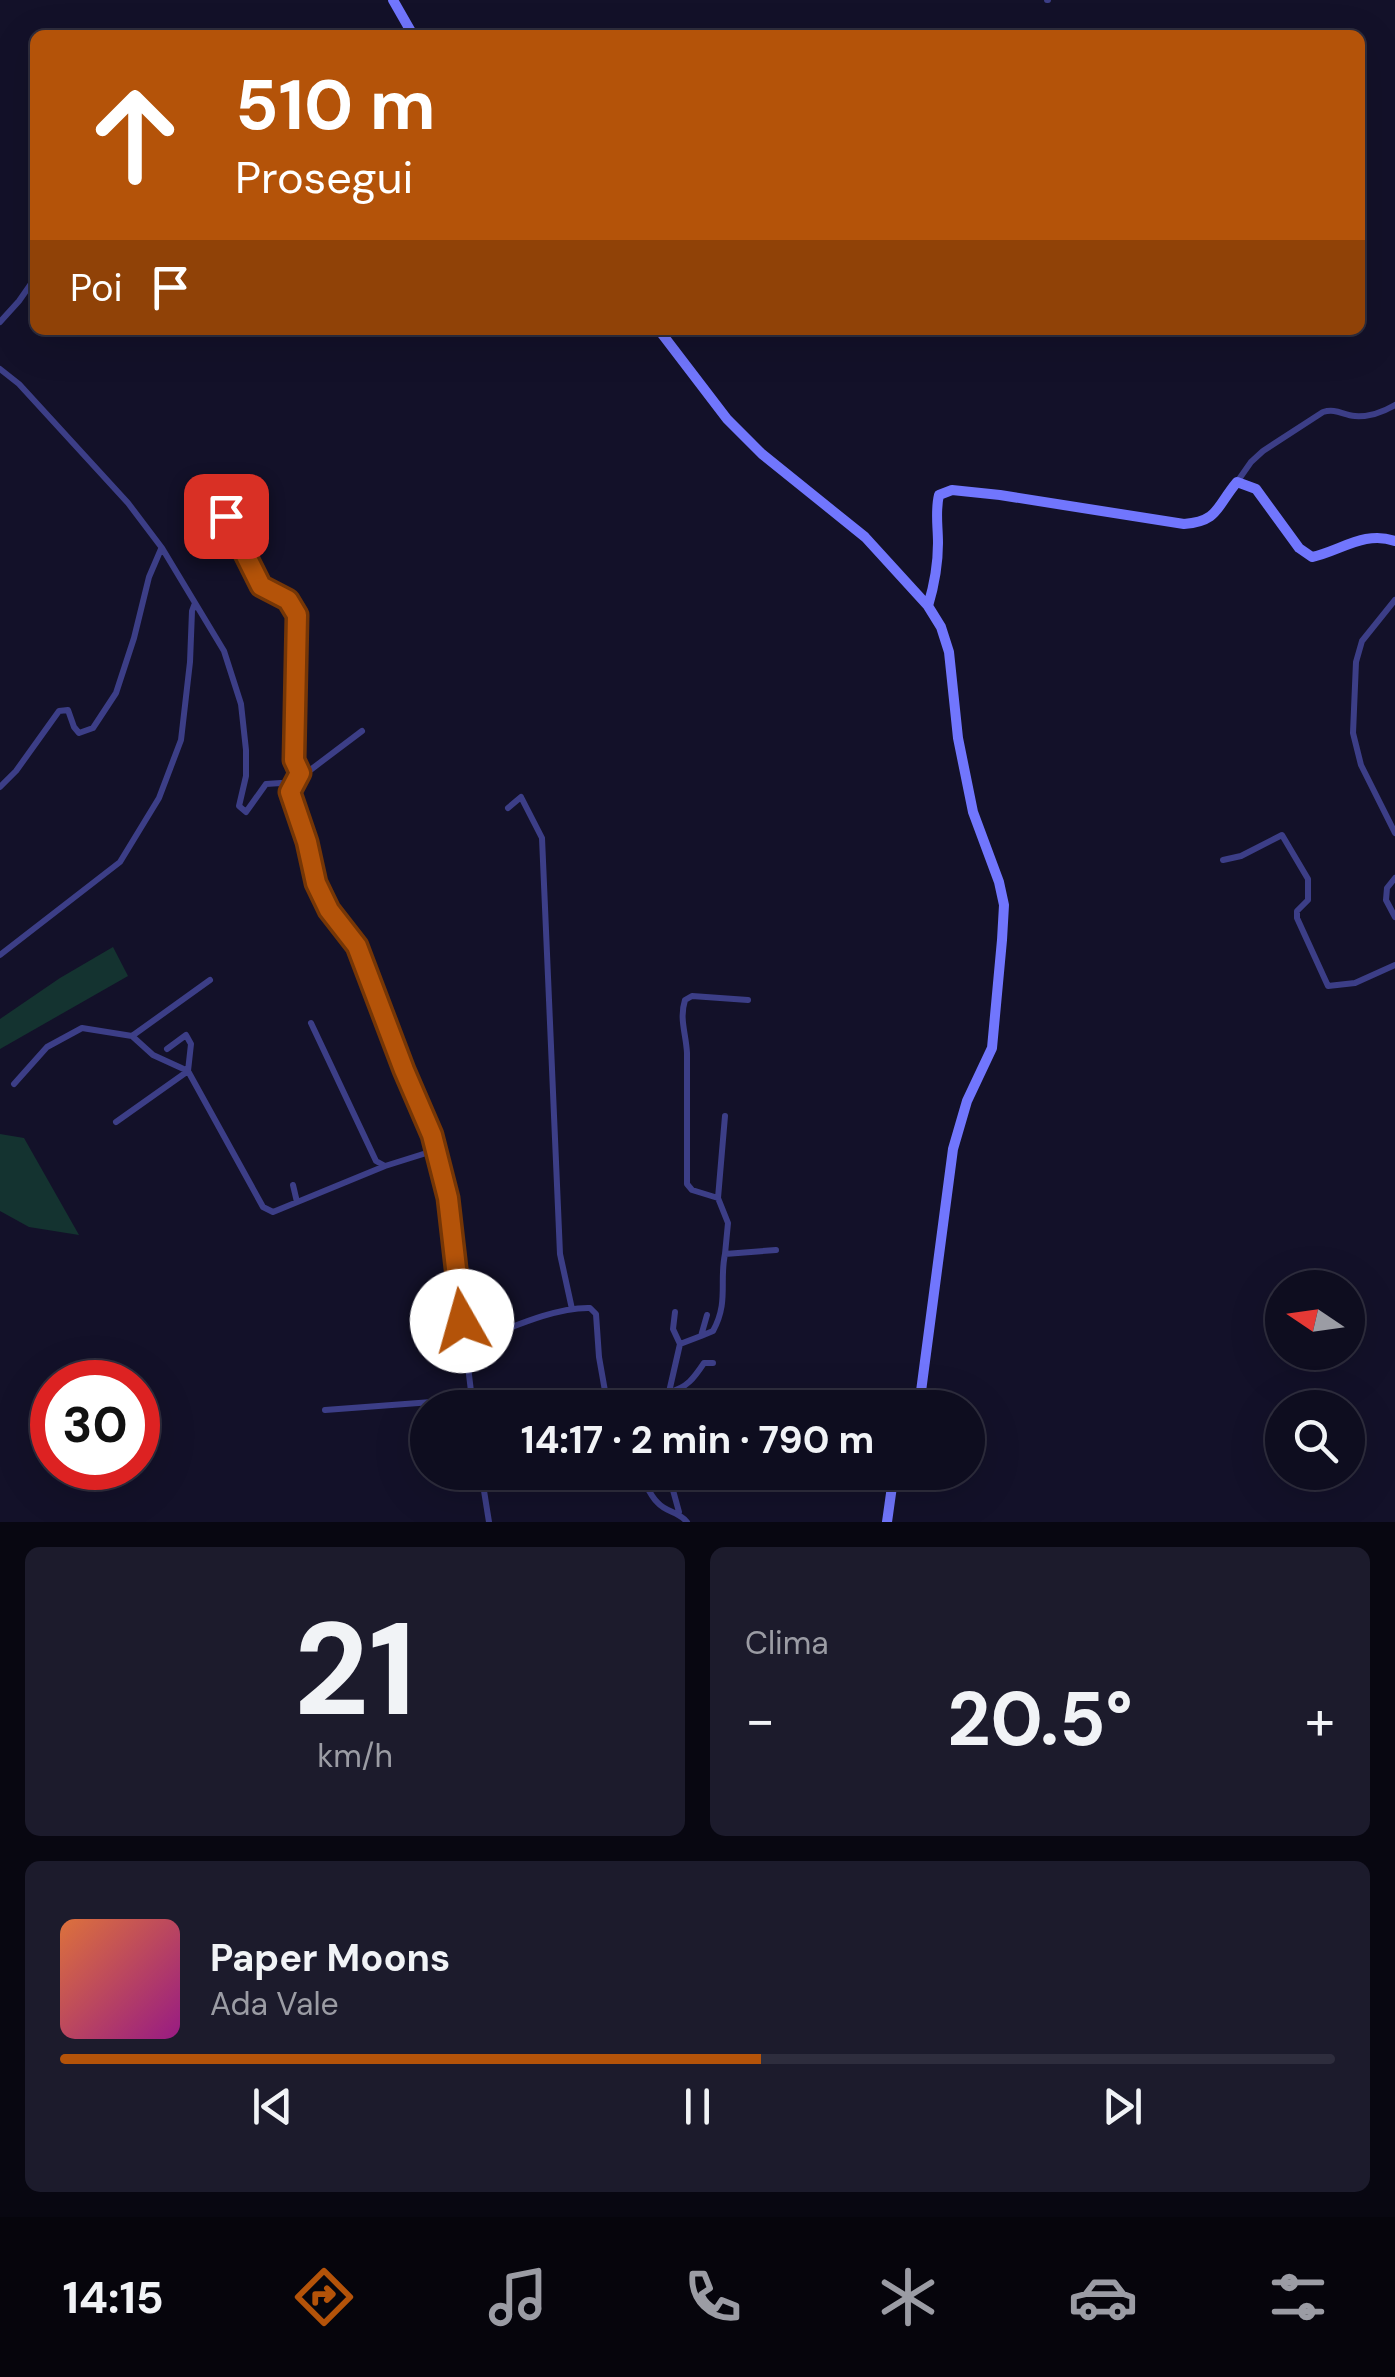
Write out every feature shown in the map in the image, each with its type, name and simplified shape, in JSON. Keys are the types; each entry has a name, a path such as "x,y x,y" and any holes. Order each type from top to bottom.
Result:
{"main road":[{"path":"393,0 410,30"},
{"path":"663,335 727,419 762,454 864,537 928,606 941,627 949,652 958,738 973,812 1004,905 992,1048 968,1101 953,1149 921,1390"},
{"path":"928,606 938,545 936,508 940,495 952,490 1184,524 1211,518 1237,482 1256,489 1299,548 1312,557 1368,537 1395,541"},
{"path":"887,1522 891,1490"}],"street":[{"path":"0,322 30,285"},
{"path":"0,369 19,384 128,504 162,548 224,651 241,704 246,776 238,806 246,812"},
{"path":"1237,482 1262,452 1323,412 1362,416 1395,405"},
{"path":"196,516 204,510 226,516 261,586 288,600 297,615 294,760 300,773"},
{"path":"0,787 16,772 59,711 68,710 79,733 93,728 116,693 149,577 162,548"},
{"path":"1395,600 1362,641 1356,662 1353,733 1361,765 1395,833"},
{"path":"0,954 120,862 158,798 181,740 192,611 196,602"},
{"path":"290,792 300,773 362,731"},
{"path":"245,821 246,812 266,784 281,782 290,792 316,883 329,910 357,946 436,1150 448,1198 471,1390"},
{"path":"508,808 521,797 542,838 560,1254 572,1310"},
{"path":"1223,860 1241,856 1282,835 1308,880 1308,900 1296,912 1297,918 1328,986 1356,983 1395,965"},
{"path":"1395,878 1387,888 1386,900 1395,917"},
{"path":"132,1036 210,980"},
{"path":"718,1198 692,1190 687,1184 687,1053 680,1014 685,1000 692,996 748,1000"},
{"path":"311,1024 376,1161 385,1166"},
{"path":"14,1084 46,1047 82,1028 132,1036 153,1056 188,1071"},
{"path":"166,1049 186,1035 191,1044 188,1071 263,1207 273,1212 385,1166 436,1150"},
{"path":"116,1122 188,1071"},
{"path":"680,1344 713,1331 720,1319 728,1223 718,1198 725,1116"},
{"path":"292,1185 297,1202"},
{"path":"726,1254 776,1250"},
{"path":"466,1345 551,1314 590,1308 596,1314 605,1390"},
{"path":"669,1390 680,1344 673,1329 674,1312"},
{"path":"700,1336 707,1315"},
{"path":"679,1390 690,1383 704,1363 712,1363"},
{"path":"324,1410 410,1406"},
{"path":"484,1490 489,1522"},
{"path":"650,1490 662,1508 679,1514 687,1522"},
{"path":"673,1490 679,1514"}],"green space":[{"path":"113,947 128,976 0,1049 0,1019"},
{"path":"0,1134 24,1138 79,1235 29,1227 0,1211"}],"route":[{"path":"226,516 261,586 288,600 297,615 294,760 300,773 290,792 316,883 329,910 357,946 432,1135 448,1198 462,1321"}]}
